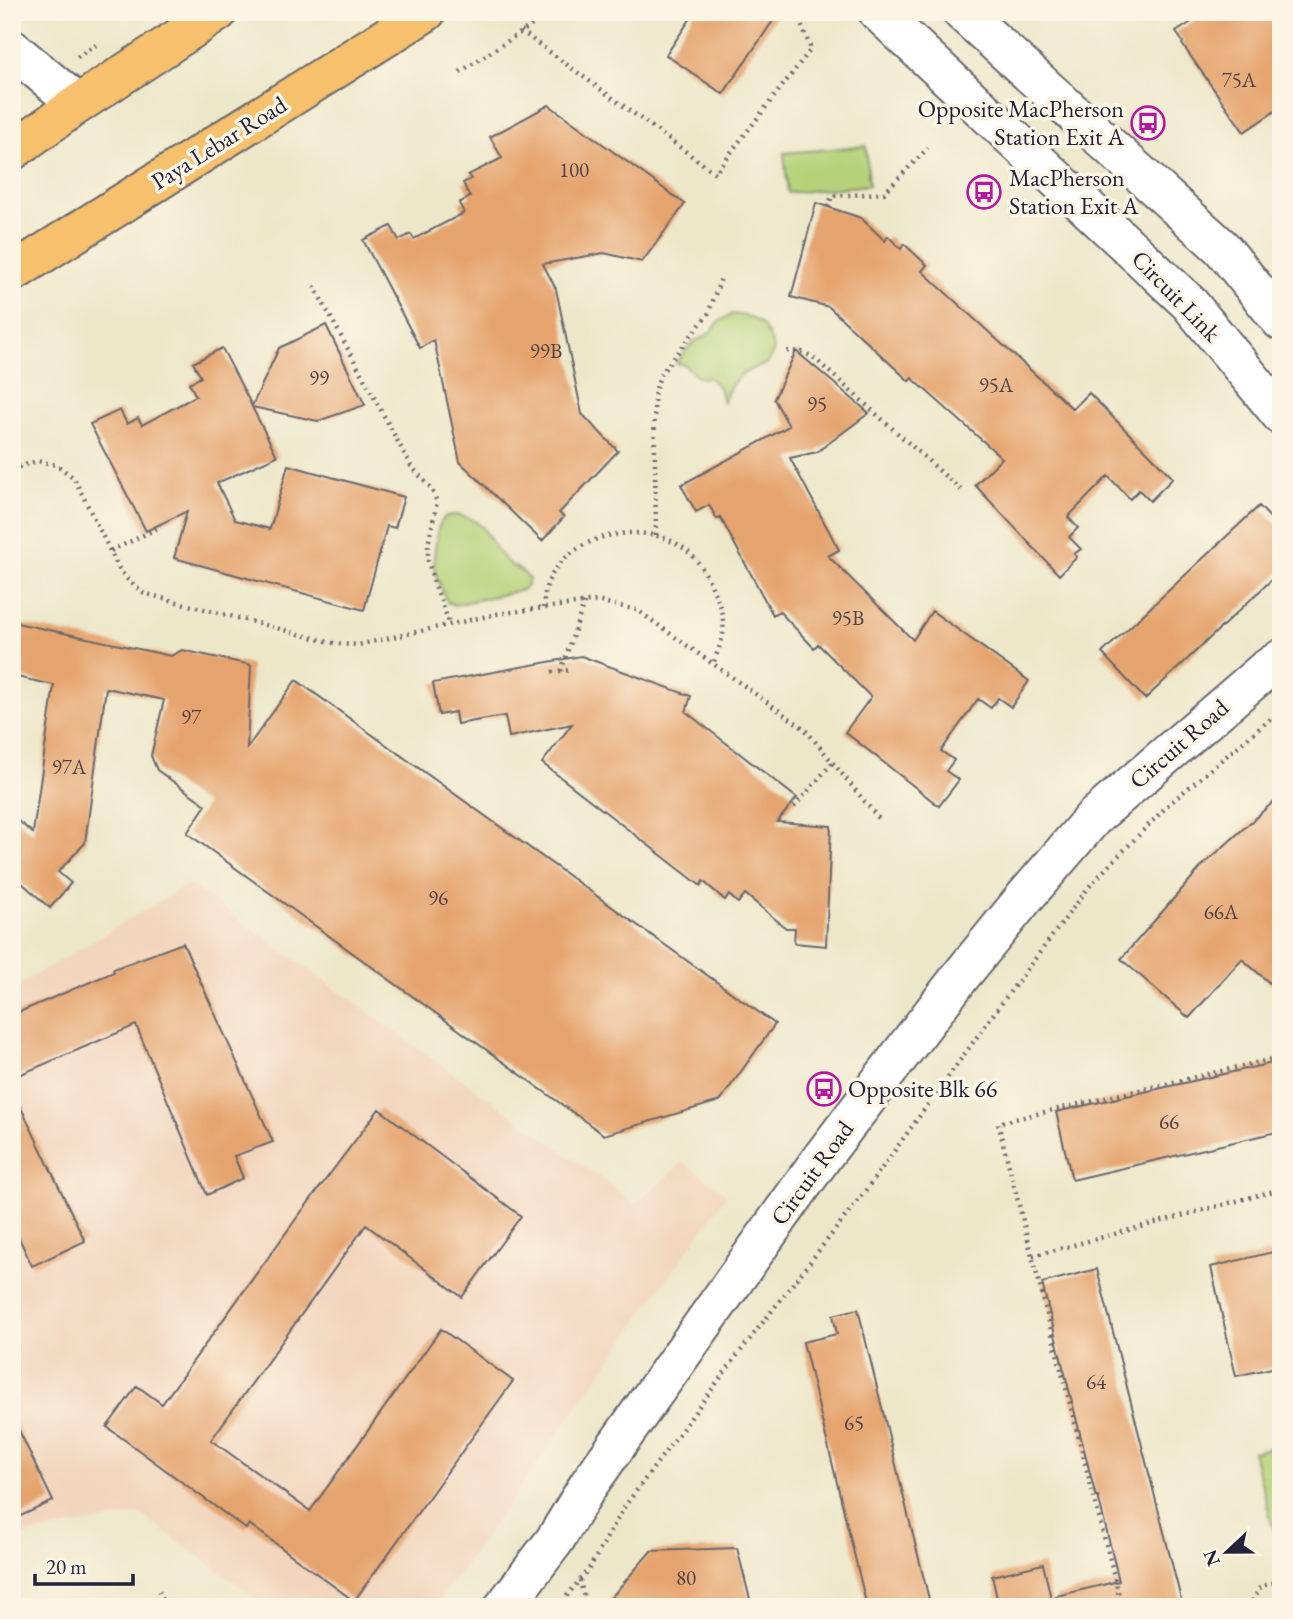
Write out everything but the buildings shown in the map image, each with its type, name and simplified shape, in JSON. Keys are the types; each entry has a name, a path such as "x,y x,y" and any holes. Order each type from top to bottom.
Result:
{"main road":[{"path":"12,151 218,12"},
{"name":"Paya Lebar Road","path":"12,273 426,12"}],"street":[{"name":"Circuit Link","path":"878,12 1189,303 1281,415"},
{"path":"962,12 1222,248 1281,321"},
{"path":"12,48 78,104"},
{"name":"Circuit Road","path":"504,1607 555,1540 589,1484 814,1168 960,977 1025,897 1093,818 1281,659"}],"path":[{"path":"460,72 552,12"},
{"path":"521,31 715,173 811,49 796,12"},
{"path":"45,76 98,44"},
{"path":"828,207 832,196 884,193 928,148"},
{"path":"656,535 654,396 660,375 708,314 721,278"},
{"path":"314,286 411,466 431,488 437,502 428,545 428,561 450,625"},
{"path":"787,351 802,352 813,357 963,492"},
{"path":"12,469 37,461 57,465 74,478 119,569 144,593 337,644 358,645 497,614 597,601 637,610 805,729 880,820"},
{"path":"111,551 160,527 159,524"},
{"path":"543,608 548,582 561,562 578,548 602,537 628,533 656,535 680,545 709,578 721,607 723,631 713,665"},
{"path":"561,671 584,603"},
{"path":"552,672 570,670"},
{"path":"558,1607 590,1567 625,1506 739,1353 863,1194 1092,883 1168,806 1281,710"},
{"path":"794,807 833,762"},
{"path":"1122,1607 999,1123 1281,1057"},
{"path":"1034,1256 1281,1189"},
{"path":"580,1579 586,1607"},
{"path":"1249,1607 1261,1586 1281,1581"},
{"path":"159,1591 164,1607"}],"shaded area":[{"path":"189,884 636,1204 683,1162 727,1195 435,1607 268,1607 141,1514 12,1537 12,989"}],"green space":[{"path":"866,146 869,185 788,193 784,153"},
{"path":"732,314 749,317 760,323 774,350 768,363 745,372 735,380 723,402 719,387 709,378 698,377 685,365 676,363 693,342 706,336 720,321"},
{"path":"446,516 469,518 483,528 500,555 529,579 527,586 522,590 454,605 447,602 434,560 441,523"},
{"path":"1281,1445 1281,1541 1277,1542 1253,1452"}],"place":[{"name":"Opposite MacPherson Station Exit A","path":"1148,123"},
{"name":"MacPherson Station Exit A","path":"984,192"},
{"name":"Opposite Blk 66","path":"824,1089"}]}
